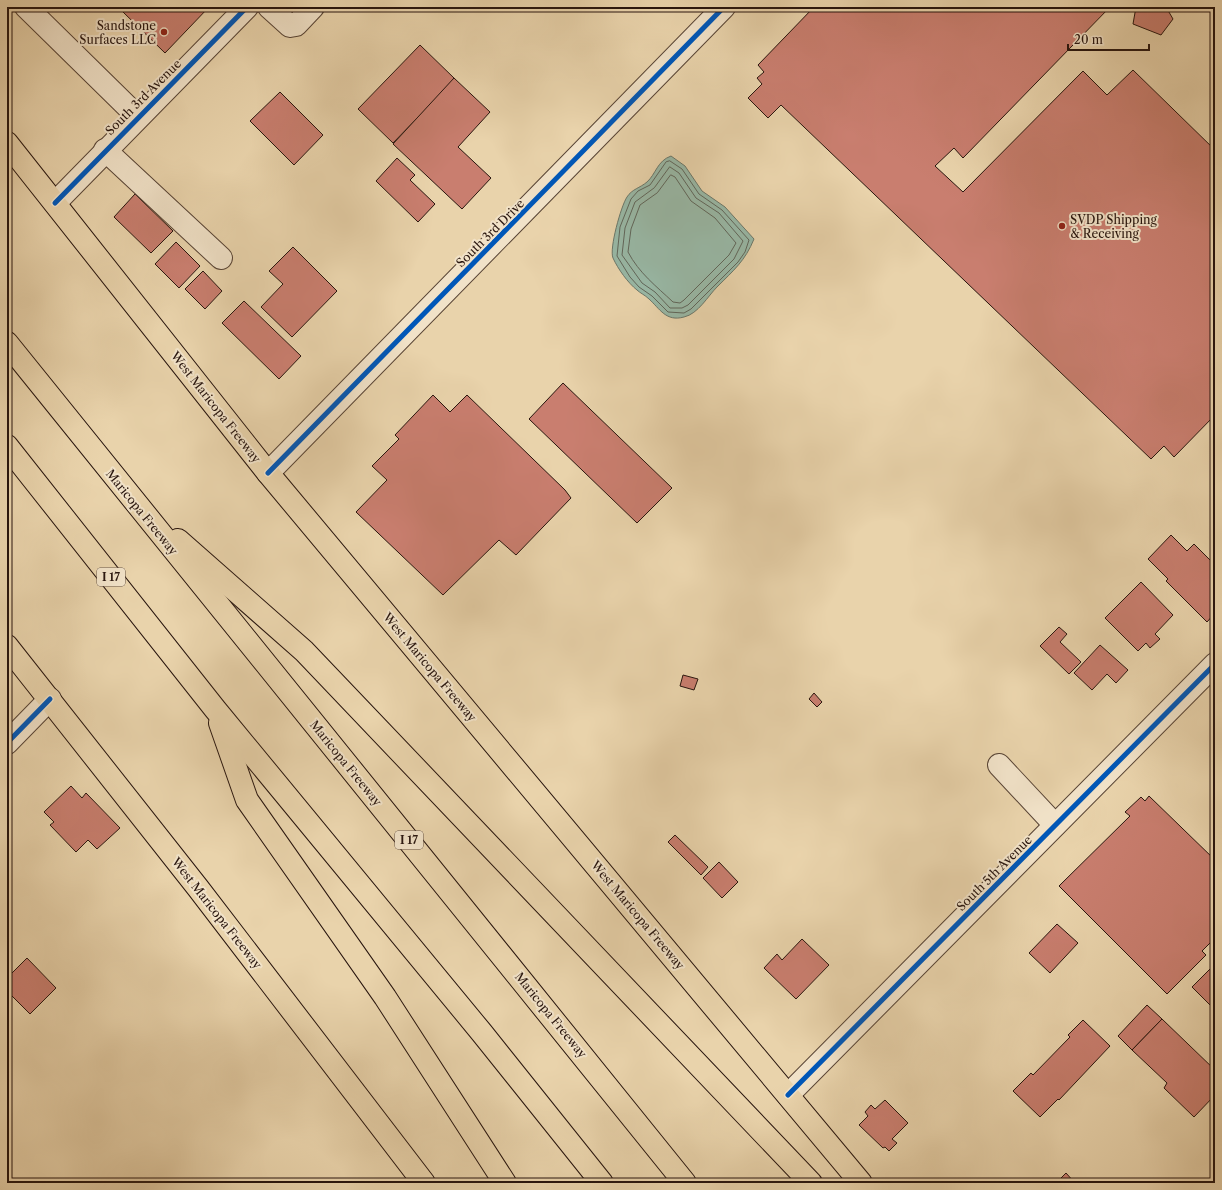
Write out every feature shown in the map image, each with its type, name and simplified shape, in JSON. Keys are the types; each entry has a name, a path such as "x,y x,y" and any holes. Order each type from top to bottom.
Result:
{"main road":[{"name":"West Maricopa Freeway","path":"7,143 268,472 861,1183"},
{"name":"Maricopa Freeway","path":"7,344 686,1183"},
{"name":"I 17","path":"7,446 215,709 482,1032 602,1183"},
{"path":"131,498 304,651 811,1183"},
{"name":"West Maricopa Freeway","path":"7,646 208,901 424,1183"},
{"path":"215,709 247,800 385,997 505,1183"}],"street":[{"path":"26,7 138,117"},
{"name":"South 3rd Avenue","path":"55,203 105,150 247,7"},
{"path":"269,7 290,26 296,24 313,7"},
{"name":"South 3rd Drive","path":"268,472 724,7"},
{"path":"105,150 221,258"},
{"name":"South 5th Avenue","path":"788,1095 1215,664"},
{"path":"7,743 50,699"},
{"path":"999,765 1055,825"}],"water":[{"path":"671,156 685,166 702,191 725,207 754,239 751,247 738,265 698,309 689,315 678,318 672,318 664,314 638,291 627,280 618,267 612,253 616,228 627,197 631,192 647,182 660,164 666,158"}],"building":[{"name":"Sandstone Surfaces LLC","path":"128,7 209,7 165,53 123,12"},
{"name":"SVDP Shipping & Receiving","path":"814,7 1110,7 963,158 954,148 935,166 963,192 1083,71 1107,95 1133,70 1215,150 1215,415 1174,457 1164,446 1151,459 781,105 768,118 748,98 762,84 757,78 764,72 758,65"},
{"path":"1136,7 1166,7 1173,19 1161,35 1133,24"},
{"path":"420,45 455,79 393,143 358,109"},
{"path":"454,78 490,112 458,147 491,178 462,209 393,144"},
{"path":"280,92 323,135 294,165 250,121"},
{"path":"397,158 415,175 410,180 435,204 418,222 376,181"},
{"path":"135,194 173,231 151,253 114,217"},
{"path":"176,242 200,266 179,288 155,264"},
{"path":"293,247 337,291 292,337 261,307 283,284 269,271"},
{"path":"203,271 222,291 205,309 185,289"},
{"path":"244,301 301,356 279,379 222,323"},
{"path":"563,383 672,488 637,523 529,419"},
{"path":"433,395 450,412 467,395 565,490 571,498 516,555 499,540 443,595 356,512 387,480 372,466 399,439 395,435"},
{"path":"1171,535 1187,551 1194,544 1215,565 1215,613 1207,622 1166,581 1168,579 1148,559"},
{"path":"1141,582 1173,615 1155,634 1160,639 1150,648 1146,643 1138,651 1105,618"},
{"path":"1059,627 1067,634 1060,642 1081,662 1069,674 1040,646"},
{"path":"1100,645 1128,670 1116,683 1107,674 1092,690 1074,673"},
{"path":"683,675 698,679 694,690 680,686"},
{"path":"814,693 822,702 817,707 809,699"},
{"path":"71,786 82,798 86,793 120,828 97,849 88,840 76,852 50,825 54,822 44,812"},
{"path":"1149,796 1215,860 1215,938 1202,951 1206,955 1167,994 1059,886 1130,816 1125,812 1141,797 1145,801"},
{"path":"675,835 708,867 701,875 668,842"},
{"path":"719,862 738,882 722,898 703,878"},
{"path":"1057,924 1078,943 1050,973 1029,953"},
{"path":"802,939 829,965 796,999 764,968 777,954 782,960"},
{"path":"27,958 56,988 30,1014 7,991 7,978"},
{"path":"1214,965 1215,966 1215,1010 1192,987"},
{"path":"1147,1005 1162,1019 1132,1050 1118,1036"},
{"path":"1162,1019 1215,1070 1215,1095 1194,1117 1164,1088 1167,1083 1132,1050"},
{"path":"1083,1020 1110,1046 1059,1100 1058,1099 1040,1117 1013,1091 1031,1073 1033,1075 1070,1037 1068,1035"},
{"path":"885,1100 908,1123 892,1139 897,1143 889,1151 885,1147 883,1148 859,1125 868,1116 865,1112 871,1105 875,1109"},
{"path":"1066,1173 1075,1183 1056,1183"}],"cycle path":[{"path":"55,203 247,7"},
{"path":"268,473 724,7"},
{"path":"788,1095 1215,664"},
{"path":"7,743 50,699"}],"place":[{"name":"Sandstone Surfaces LLC","path":"164,32"},
{"name":"SVDP Shipping & Receiving","path":"1062,226"}]}
